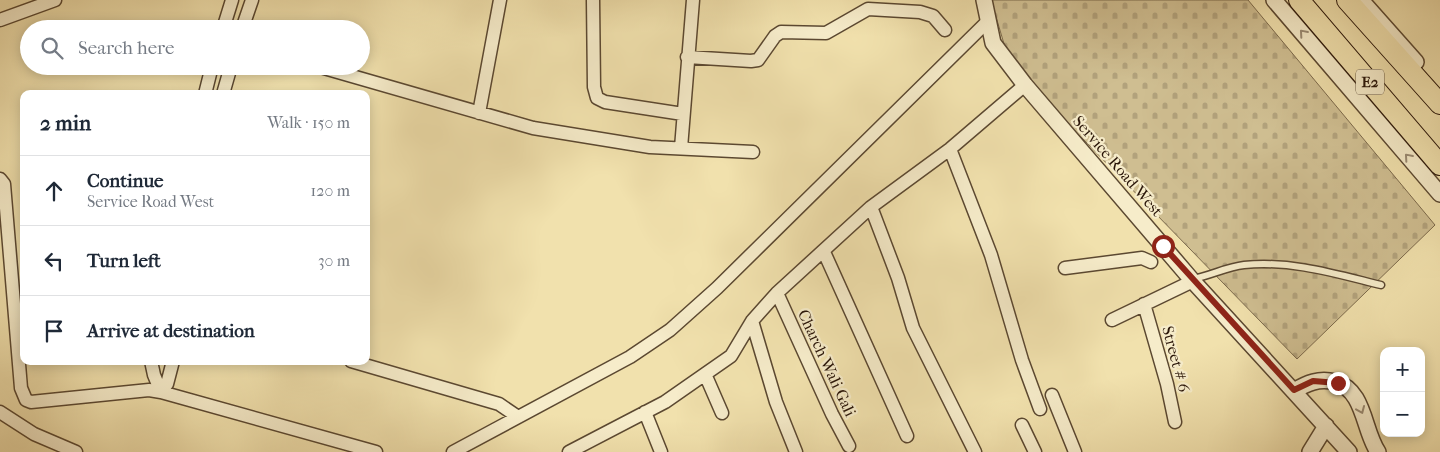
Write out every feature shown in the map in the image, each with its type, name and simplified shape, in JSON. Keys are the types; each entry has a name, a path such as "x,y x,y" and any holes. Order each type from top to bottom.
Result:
{"highway":[{"name":"E2","path":"1299,0 1440,165"},
{"name":"E2","path":"1348,0 1440,104"}],"street":[{"path":"0,20 55,0"},
{"path":"226,20 232,0"},
{"path":"245,20 252,0"},
{"path":"479,113 500,0"},
{"path":"593,0 594,87 597,98 605,102 683,114"},
{"path":"681,148 693,0"},
{"name":"Service Road West","path":"984,0 994,42 1025,85 1192,280 1349,452"},
{"path":"1274,0 1440,194"},
{"path":"1361,0 1440,89"},
{"path":"687,58 751,62 758,60 775,36 781,32 826,33 868,9 918,6 933,16 945,30"},
{"path":"453,452 630,357 670,330 717,288 988,21"},
{"path":"206,90 210,75"},
{"path":"225,90 229,75"},
{"path":"348,75 533,128 590,138 681,148 752,152"},
{"path":"569,452 665,402 732,356 752,321 777,293 871,207 950,149 1025,85"},
{"path":"950,149 991,255 1016,342 1040,409"},
{"path":"0,179 4,184 21,388 26,400 31,402 149,390 376,452"},
{"path":"871,207 898,278 913,328 975,452"},
{"path":"824,252 907,436"},
{"path":"1065,268 1142,258 1151,262"},
{"path":"1112,320 1192,280"},
{"name":"Charch Wali Gali","path":"777,293 832,414 849,446"},
{"name":"Street # 6","path":"1144,304 1167,384 1175,422"},
{"path":"752,321 776,402 796,452"},
{"path":"152,365 161,392"},
{"path":"161,392 166,384 172,365"},
{"path":"365,365 499,404 518,417"},
{"path":"705,374 722,413"},
{"path":"1294,390 1313,381 1330,381 1346,386 1356,398 1378,452"},
{"path":"1052,395 1075,452"},
{"path":"0,412 34,434 76,452"},
{"path":"644,412 661,452"},
{"path":"1022,425 1035,452"},
{"path":"1310,452 1326,426"}],"lane":[{"path":"1192,280 1236,267 1275,264 1309,268 1381,285"}],"green space":[{"path":"991,0 1248,0 1435,225 1297,359 1010,64"}],"route":[{"path":"1163,246 1294,390 1313,381 1320,380 1338,383"}]}
